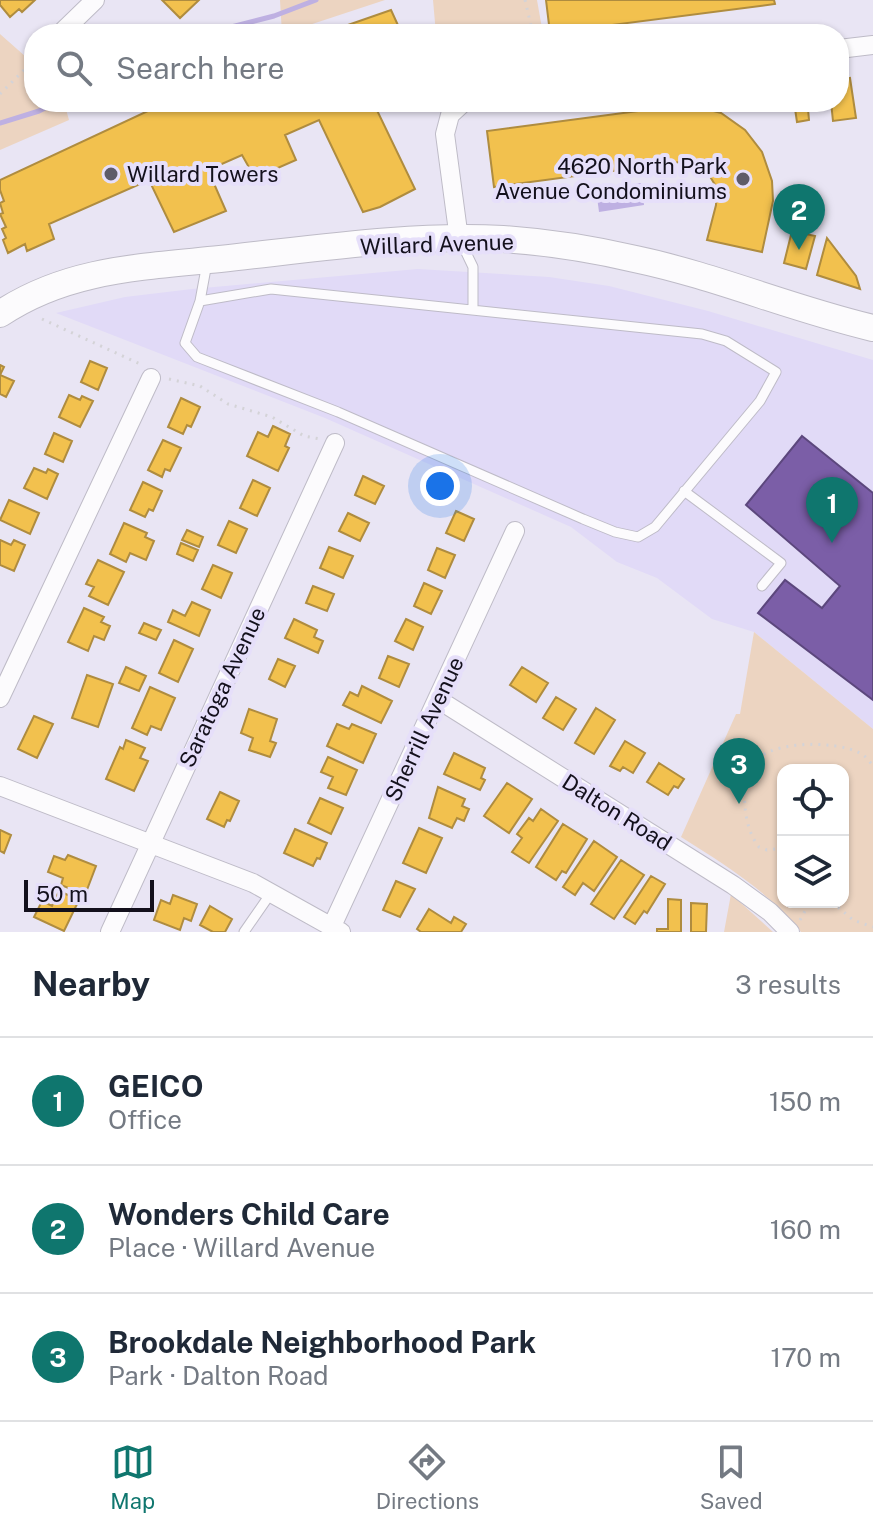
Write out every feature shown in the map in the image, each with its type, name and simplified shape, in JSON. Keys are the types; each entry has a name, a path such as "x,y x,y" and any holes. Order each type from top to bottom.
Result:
{"street":[{"path":"70,24 95,0"},
{"path":"849,48 873,45"},
{"path":"453,112 445,134 459,239"},
{"name":"Willard Avenue","path":"0,314 39,291 72,279 125,268 370,244 506,239 635,259 873,328"},
{"path":"0,698 151,378"},
{"name":"Saratoga Avenue","path":"110,932 335,443"},
{"name":"Sherrill Avenue","path":"336,929 515,531"},
{"name":"Dalton Road","path":"439,700 733,885 770,912 790,932"},
{"path":"0,786 253,883 336,929"}],"lane":[{"path":"459,239 473,267 473,309"},
{"path":"200,301 271,289 702,334 726,341 776,372 760,401 655,527 638,537 607,529 338,412 197,357 185,343 200,301 207,260"},
{"path":"684,491 781,563 762,586"},
{"path":"244,932 271,893"}],"path":[{"path":"525,0 531,24"},
{"path":"0,94 24,70"},
{"path":"42,319 141,364 151,378 167,378 200,386 228,404 272,417 304,436 335,443"},
{"path":"777,849 759,847 750,830 744,795 748,769 754,762 764,755 803,743 863,753 873,766"},
{"path":"839,908 853,920 873,927"}],"shaded area":[{"path":"280,0 385,0 312,24 281,24"},
{"path":"433,0 537,0 541,24 435,24"},
{"path":"0,34 24,55 24,112 67,112 69,120 0,150"},
{"path":"641,183 644,205 599,212 596,189"},
{"path":"418,269 549,277 609,286 708,311 873,360 873,729 754,632 712,619 657,578 617,562 571,527 325,418 56,313 125,297"},
{"path":"754,632 873,729 873,932 801,932 779,908 849,908 849,764 777,764 777,906 729,868 681,837 736,714 740,714"},
{"path":"731,894 773,932 724,932"}],"building: Homes":[{"path":"0,0 35,0 22,12 19,9 10,17 0,5"},
{"path":"162,0 199,0 180,18"},
{"path":"546,0 774,0 775,4 620,24 549,24"},
{"path":"391,10 397,24 351,24"},
{"path":"849,78 856,118 833,121 832,112 849,112"},
{"name":"Willard Towers","path":"146,112 378,112 415,189 363,212 319,120 285,135 296,160 255,178 242,155 208,170 226,211 174,232 149,180 49,224 54,239 27,251 25,244 8,253 2,229 6,227 0,214 3,213 0,203 4,201 0,180"},
{"name":"4620 North Park Avenue Condominiums","path":"631,112 721,113 745,130 762,152 772,181 773,201 762,252 707,240 717,188 706,170 687,161 494,187 487,131"},
{"path":"796,112 808,112 809,120 797,122"},
{"path":"792,231 815,236 806,269 784,263"},
{"path":"827,238 856,276 860,289 817,275"},
{"path":"90,361 107,368 98,390 81,382"},
{"path":"0,375 14,381 6,397 0,394"},
{"path":"69,395 93,401 80,427 59,417"},
{"path":"181,398 200,407 191,427 187,425 183,434 168,427"},
{"path":"273,426 290,434 285,446 289,448 278,471 247,456 258,432 268,437"},
{"path":"54,433 72,441 63,462 45,454"},
{"path":"163,440 181,448 170,471 165,469 162,477 148,470"},
{"path":"34,468 46,473 48,469 58,474 47,499 24,488"},
{"path":"363,476 384,486 375,504 355,495"},
{"path":"253,480 270,488 257,516 240,508"},
{"path":"143,482 162,491 153,511 149,509 145,517 130,510"},
{"path":"9,500 39,513 30,534 0,520"},
{"path":"456,511 474,519 464,541 446,533"},
{"path":"348,513 369,523 360,541 339,531"},
{"path":"229,521 247,529 236,553 218,545"},
{"path":"124,523 147,533 145,537 154,541 146,560 130,553 126,562 110,554"},
{"path":"187,530 203,537 199,547 182,540"},
{"path":"0,540 11,545 14,540 25,545 14,571 0,565"},
{"path":"181,543 198,550 193,561 177,554"},
{"path":"329,547 353,556 343,578 320,568"},
{"path":"437,548 455,555 445,578 428,570"},
{"path":"98,560 124,572 108,605 89,596 94,587 86,584"},
{"path":"213,565 232,573 221,598 202,589"},
{"path":"424,583 442,591 431,614 414,606"},
{"path":"313,586 334,594 327,611 306,603"},
{"path":"192,602 210,610 199,636 168,622 173,610 185,616"},
{"path":"84,608 104,617 101,622 110,626 104,640 94,636 88,651 68,642"},
{"path":"294,619 317,630 314,637 323,641 318,653 285,638"},
{"path":"406,619 423,627 413,650 395,641"},
{"path":"144,623 161,630 156,640 139,633"},
{"path":"174,640 193,649 178,682 159,673"},
{"path":"388,656 409,664 399,687 379,678"},
{"path":"278,659 295,666 285,687 269,679"},
{"path":"126,667 146,676 139,691 119,683"},
{"path":"522,667 548,683 536,702 510,685"},
{"path":"87,675 113,684 98,727 72,718"},
{"path":"362,686 392,701 381,723 343,705 350,692 358,696"},
{"path":"150,687 175,698 161,730 151,726 147,735 132,728"},
{"path":"556,697 576,709 563,730 543,718"},
{"path":"596,708 615,720 594,754 575,743"},
{"path":"249,709 277,719 270,741 276,743 270,757 249,750 253,738 241,733"},
{"path":"34,716 53,724 37,758 18,749"},
{"path":"337,724 349,729 352,724 376,734 363,763 327,746"},
{"path":"126,740 145,748 140,758 148,761 134,791 106,779"},
{"path":"625,741 645,753 633,773 623,767 620,771 610,766"},
{"path":"454,753 485,768 481,778 485,780 480,790 444,774"},
{"path":"328,757 357,770 346,795 328,788 333,777 321,772"},
{"path":"659,763 684,779 668,795 647,782"},
{"path":"507,783 532,799 509,833 484,816"},
{"path":"438,787 465,799 462,806 469,809 464,821 457,818 452,828 429,818"},
{"path":"220,792 239,801 224,827 207,819"},
{"path":"320,798 343,808 331,834 308,823"},
{"path":"541,809 558,821 529,863 512,852 522,838 517,834 529,818 533,821"},
{"path":"563,824 587,839 566,873 562,871 556,880 536,867"},
{"path":"419,828 442,838 426,873 403,863"},
{"path":"295,829 327,843 313,866 284,853"},
{"path":"0,830 11,835 4,853 0,851"},
{"path":"594,841 617,857 594,891 583,883 575,895 563,887"},
{"path":"68,855 96,866 85,895 61,885 63,878 48,872 54,856 65,860"},
{"path":"621,860 644,875 614,919 591,904"},
{"path":"651,876 665,884 647,913 644,911 635,924 624,917"},
{"path":"396,881 415,889 400,917 383,910"},
{"path":"59,891 79,900 64,931 34,917 42,901 52,906"},
{"path":"173,895 197,904 191,921 184,918 180,930 154,920 161,900 170,904"},
{"path":"668,899 681,900 681,932 657,932 657,929 668,929"},
{"path":"691,903 707,904 706,932 691,932"},
{"path":"210,906 232,919 225,932 213,932 200,925"},
{"path":"429,909 451,923 454,917 466,924 461,932 421,932 417,929"}],"building: Offices":[{"path":"802,436 873,493 873,700 758,613 785,580 822,608 840,586 746,505"}],"waterway":[{"path":"243,24 316,0"},
{"path":"0,123 36,112"}],"place":[{"name":"Willard Towers","path":"111,174"},
{"name":"4620 North Park Avenue Condominiums","path":"743,179"},
{"name":"Wonders Child Care","path":"799,250"},
{"name":"GEICO","path":"832,543"},
{"name":"Brookdale Neighborhood Park","path":"739,804"}]}
